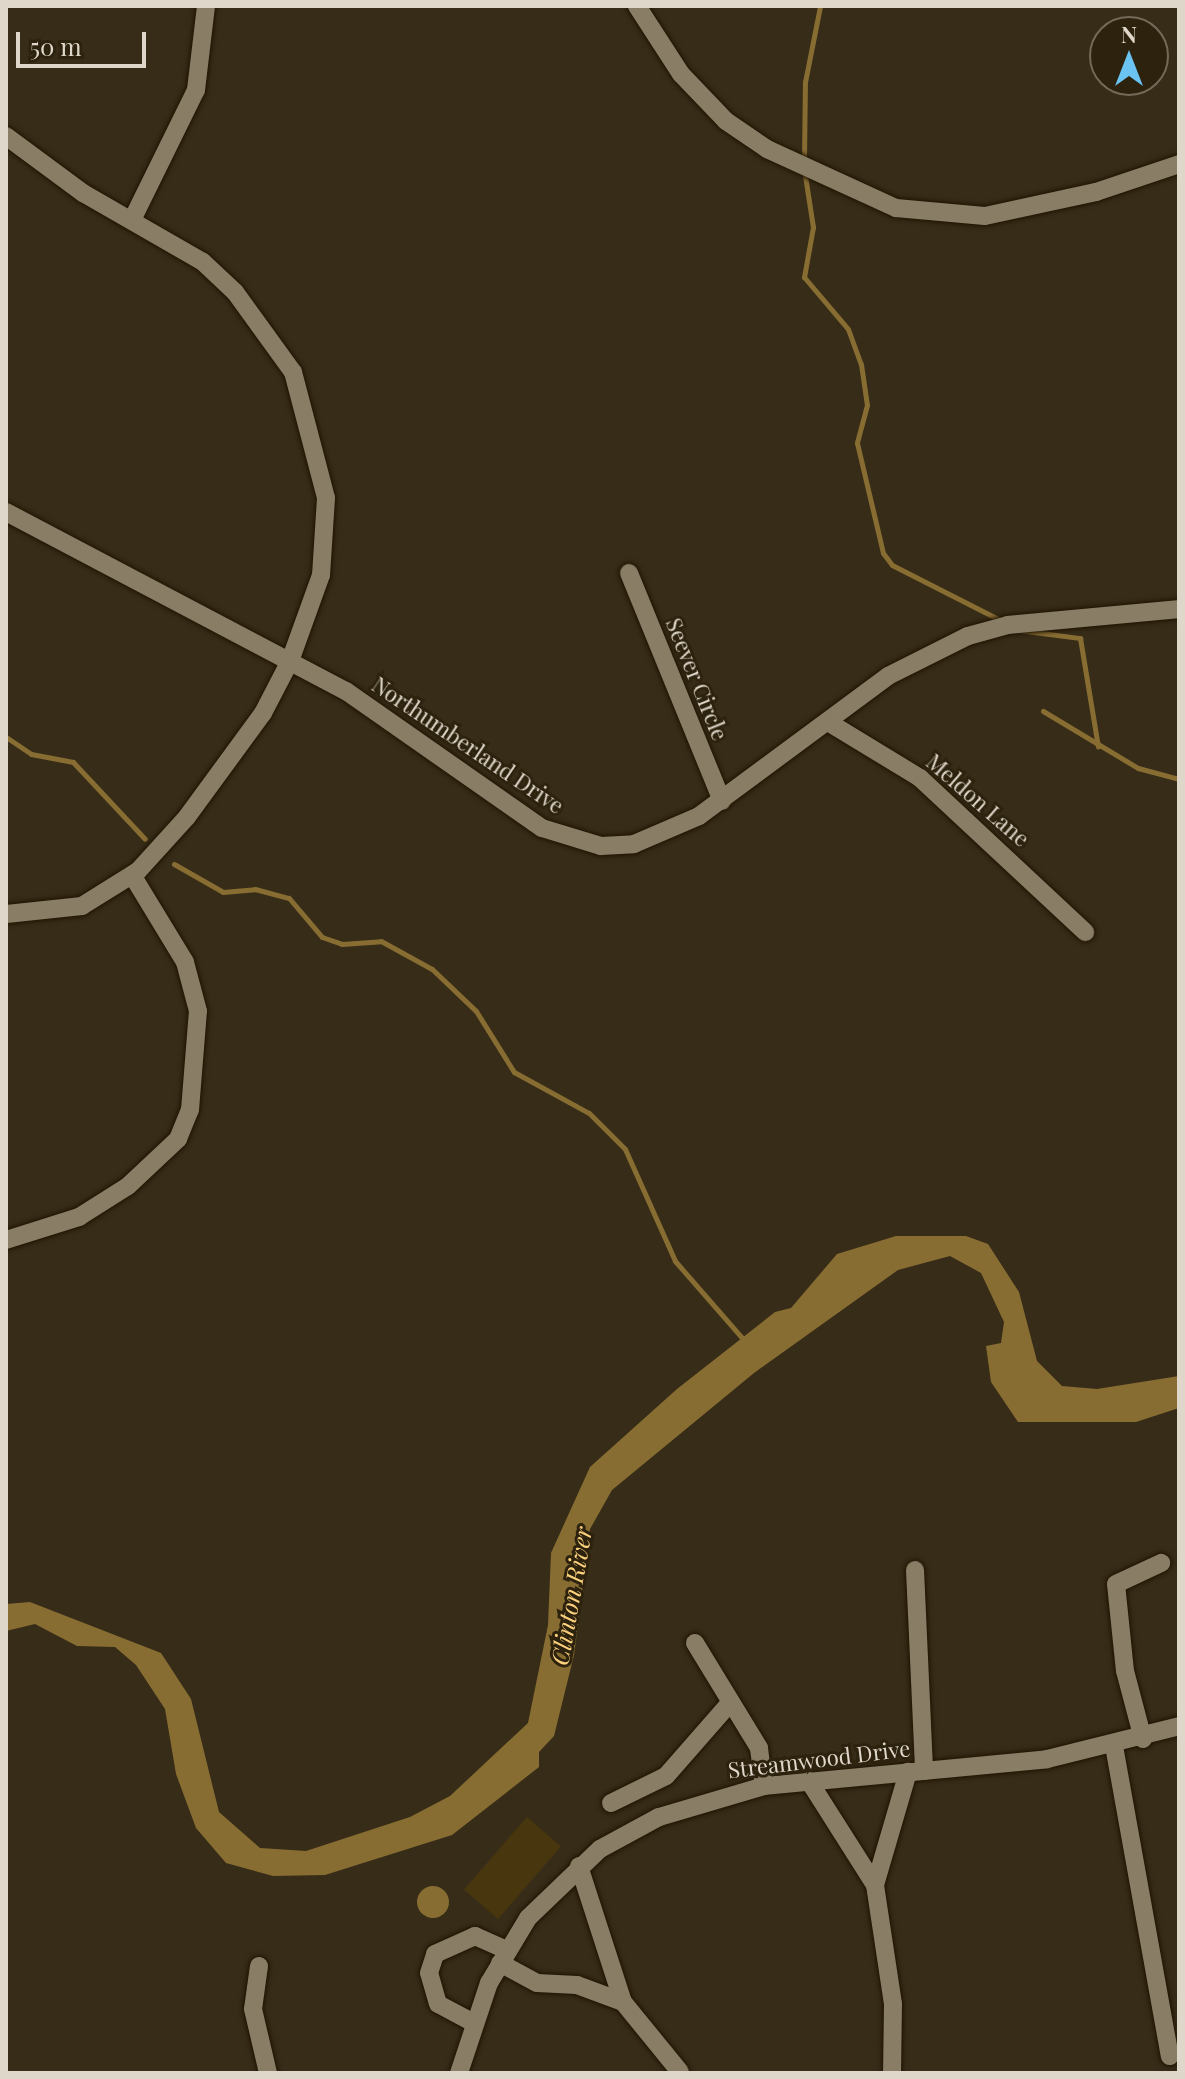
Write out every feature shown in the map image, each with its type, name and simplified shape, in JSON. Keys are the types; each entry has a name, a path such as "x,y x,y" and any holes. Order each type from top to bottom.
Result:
{"street":[{"path":"132,220 196,90 206,6"},
{"path":"637,6 681,74 726,121 767,149 896,208 985,216 1096,192 1179,164"},
{"path":"6,136 235,292 293,372 326,498 321,575 290,661 239,749 132,875 82,906 6,914"},
{"name":"Northumberland Drive","path":"6,512 290,661 399,724 567,840 634,844 722,801 888,676 968,636 1008,625 1177,617"},
{"name":"Seever Circle","path":"629,573 722,801"},
{"name":"Meldon Lane","path":"828,722 920,778 1085,932"},
{"path":"6,1240 79,1217 128,1186 178,1139 190,1110 198,1011 185,962 132,875"},
{"path":"1143,1739 1125,1671 1116,1584 1161,1563"},
{"path":"875,1885 916,1771 915,1570"},
{"path":"695,1643 729,1704 759,1748 764,1786"},
{"path":"611,1803 666,1776 729,1704"},
{"name":"Streamwood Drive","path":"459,2073 472,2022 504,1957 579,1866 659,1817 764,1786 1114,1746 1179,1726"},
{"path":"1114,1746 1170,2056"},
{"path":"809,1781 875,1885 893,2004 892,2073"},
{"path":"579,1866 623,2002 680,2072"},
{"path":"472,2022 438,2004 429,1973 435,1954 475,1936 537,1983 577,1985 623,2002"},
{"path":"259,1966 253,2009 268,2073"}],"shaded area":[{"path":"527,1817 561,1847 498,1919 464,1889"}],"water":[{"name":"Clinton River","path":"896,1236 966,1236 988,1244 1019,1292 1037,1361 1062,1386 1097,1389 1179,1376 1179,1408 1136,1422 1018,1422 991,1382 986,1346 1001,1343 1004,1322 981,1273 950,1256 898,1270 754,1373 612,1490 590,1529 574,1655 554,1736 539,1752 539,1767 452,1835 325,1875 273,1876 226,1863 196,1828 176,1774 165,1709 136,1665 115,1647 77,1646 35,1624 6,1631 6,1604 30,1602 161,1653 191,1699 219,1812 260,1848 306,1851 410,1817 450,1796 528,1723 548,1625 551,1553 590,1467 677,1389 775,1312 791,1308 837,1254"},
{"path":"433,1886 444,1891 449,1902 444,1913 433,1918 422,1913 417,1902 422,1891"}],"waterway":[{"path":"804,159 805,82 820,6"},
{"path":"804,169 813,227 804,277 848,329 861,364 867,405 857,443 883,553 892,565 1002,621"},
{"path":"1018,630 1080,638 1098,747"},
{"path":"1043,711 1138,768 1179,779"},
{"path":"6,737 31,754 73,762 145,839"},
{"path":"174,864 223,892 255,889 289,898 322,937 342,944 381,941 432,969 476,1011 514,1072 589,1113 625,1149 675,1261 743,1339"}]}
